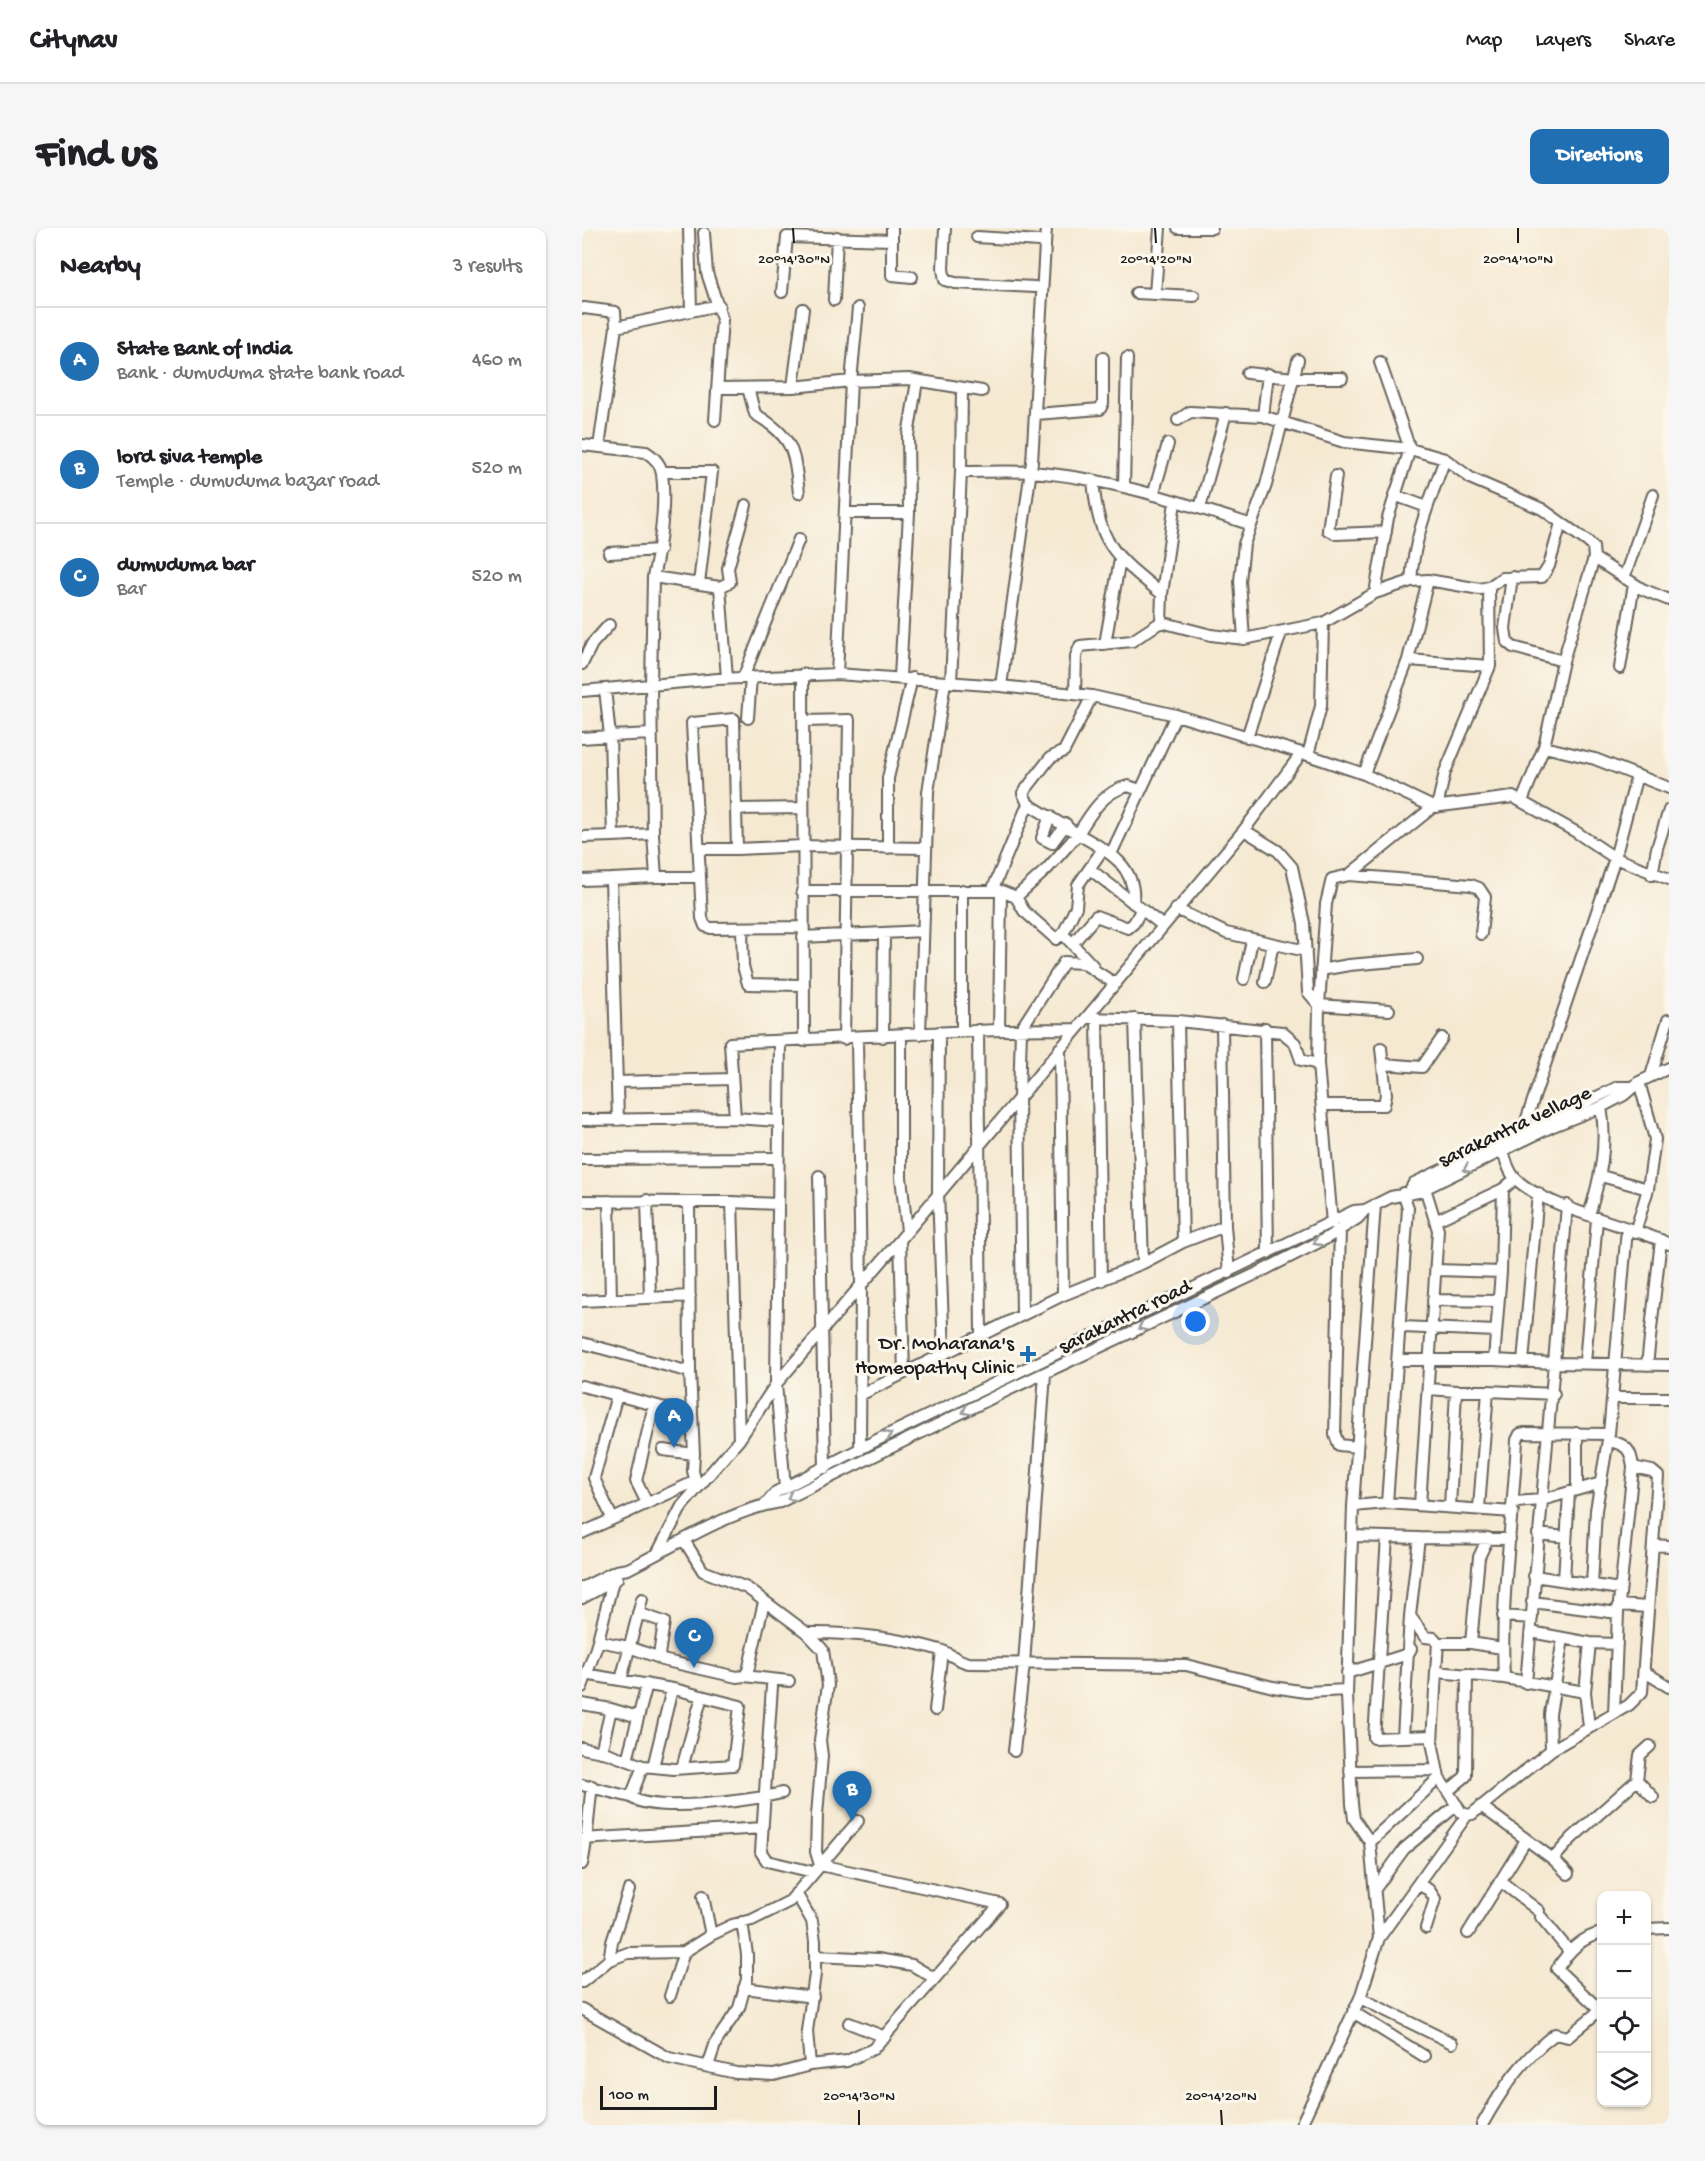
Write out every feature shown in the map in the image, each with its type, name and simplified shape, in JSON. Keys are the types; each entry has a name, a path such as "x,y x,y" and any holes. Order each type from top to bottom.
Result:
{"street":[{"path":"689,228 691,311"},
{"path":"892,228 892,275 912,277"},
{"path":"945,228 943,269 945,280 949,283 1035,287"},
{"path":"1001,686 1036,414 1046,228"},
{"path":"1155,294 1160,228"},
{"path":"1178,228 1212,228"},
{"path":"704,233 707,273 723,319 715,420"},
{"path":"977,237 996,233 1039,241"},
{"path":"782,292 786,238 837,237 892,240"},
{"path":"834,300 837,237"},
{"path":"1136,293 1194,296"},
{"path":"616,327 719,305"},
{"path":"584,308 615,312 616,327 598,447"},
{"path":"837,674 851,381 858,308"},
{"path":"793,387 803,309"},
{"path":"1036,414 1100,409 1103,403 1103,358"},
{"path":"1124,487 1127,358"},
{"path":"1244,639 1241,561 1249,524 1266,485 1298,360"},
{"path":"1375,593 1394,495 1410,449 1380,362"},
{"path":"1247,373 1294,378 1342,378"},
{"path":"1263,416 1268,374"},
{"path":"719,388 793,387 851,381 917,381 982,391"},
{"path":"900,677 909,513 908,436 917,381"},
{"path":"748,388 755,414 778,428 794,453 799,493"},
{"path":"920,1034 928,792 948,682 961,472 962,388"},
{"path":"1178,420 1190,412 1263,416 1283,420 1344,442 1410,449 1445,459 1472,479 1533,505 1562,523 1593,547 1594,558 1563,661 1544,747 1522,801"},
{"path":"1200,508 1226,413"},
{"path":"1152,495 1168,444"},
{"path":"582,445 646,452 654,456 662,472 660,550 653,577 651,685 656,877"},
{"path":"1411,581 1413,551 1445,459"},
{"path":"662,472 712,472 699,584"},
{"path":"961,472 1030,472 1093,480 1200,508 1249,524"},
{"path":"1336,476 1328,530 1336,534 1386,532"},
{"path":"1093,480 1100,527 1112,550 1162,594"},
{"path":"1394,495 1427,507"},
{"path":"1624,578 1653,495"},
{"path":"1161,622 1162,594 1175,502"},
{"path":"653,577 720,588 730,582 728,568 746,506"},
{"path":"844,513 909,513"},
{"path":"1161,622 1211,635 1244,639 1323,623 1375,593 1411,581 1428,580 1468,588 1489,587 1498,579 1542,577 1549,566 1562,523"},
{"path":"748,718 747,677 799,539"},
{"path":"609,553 660,550"},
{"path":"1594,558 1634,584 1669,600"},
{"path":"1105,644 1120,559"},
{"path":"1512,577 1504,628 1507,642 1513,646 1563,661"},
{"path":"1364,774 1408,660 1428,580"},
{"path":"1620,668 1634,584"},
{"path":"1349,875 1435,807 1445,772 1490,666 1489,587"},
{"path":"720,588 727,678"},
{"path":"1075,694 1076,656 1080,646 1140,638 1161,622"},
{"path":"657,1554 673,1519 696,1484 740,1440 776,1384 900,1240 1305,754 1321,706 1323,623"},
{"path":"582,664 592,644 609,625"},
{"path":"1247,737 1281,633"},
{"path":"1408,660 1490,666"},
{"path":"803,674 804,1041"},
{"path":"582,691 727,678 837,674 912,678 1092,696 1176,715 1305,754 1364,774 1435,807 1478,803 1504,797 1522,801 1615,858 1669,879"},
{"path":"888,848 888,778 912,678"},
{"path":"605,689 610,736 613,836"},
{"path":"1074,942 1096,916 1128,928 1137,906 1133,890 1126,870 1108,850 1028,804 1023,793 1050,758 1064,751 1092,696"},
{"path":"802,891 997,891 1016,897 1024,911 1056,939 1063,934 1076,908 1078,885 1108,850 1176,715"},
{"path":"738,849 734,719 692,723 703,924 711,928 846,934 923,931"},
{"path":"803,722 849,720 844,1039"},
{"path":"582,738 652,734"},
{"path":"1544,747 1595,759 1669,788"},
{"path":"1523,1130 1615,858 1637,776"},
{"path":"1016,897 1047,869 1078,834 1092,812 1112,794 1128,786 1140,790"},
{"path":"999,1030 997,891 1028,804"},
{"path":"736,809 802,808"},
{"path":"1652,874 1657,848 1669,810"},
{"path":"1050,816 1042,838 1052,843 1066,824"},
{"path":"1244,830 1278,850 1292,867 1304,923 1308,992 1319,1005 1389,1010"},
{"path":"582,837 654,834"},
{"path":"699,849 802,846 847,849 926,848"},
{"path":"1091,870 1162,925"},
{"path":"1357,1447 1338,1445 1335,1435 1336,1226 1318,1064 1321,970 1328,889 1332,879 1349,875 1462,884 1479,888 1486,903 1481,934"},
{"path":"582,880 700,877"},
{"path":"611,879 618,1120"},
{"path":"962,890 962,1030"},
{"path":"1176,909 1206,925 1252,940 1306,951"},
{"path":"742,929 743,966 748,984 803,985"},
{"path":"883,1037 884,933"},
{"path":"1063,934 1074,942 1095,969"},
{"path":"1244,980 1252,940"},
{"path":"1265,982 1273,944"},
{"path":"1321,970 1349,965 1418,959"},
{"path":"1022,1315 1019,1098 1022,1029 1064,962 1083,963 1114,983"},
{"path":"1085,1018 1178,1021 1265,1028 1289,1035 1295,1043 1301,1060 1318,1064"},
{"path":"1097,1018 1101,1281"},
{"path":"1135,1019 1143,1263"},
{"path":"1651,1076 1668,1020"},
{"path":"1178,1021 1183,1242"},
{"path":"1222,1024 1225,1226 1228,1273"},
{"path":"1265,1028 1268,1253"},
{"path":"735,1118 730,1043 857,1039 962,1030 1076,1029"},
{"path":"978,1030 977,1147 981,1335"},
{"path":"939,1032 938,1192 944,1354"},
{"path":"901,1035 901,1177 907,1231"},
{"path":"1383,1064 1422,1067 1442,1038"},
{"path":"857,1039 861,1283 860,1450"},
{"path":"780,1041 776,1384 784,1488"},
{"path":"1060,1048 1064,1295"},
{"path":"1322,1105 1384,1105 1387,1101 1381,1048"},
{"name":"sarakantra vellage","path":"1425,1182 1523,1130 1618,1087 1635,1084 1669,1068"},
{"path":"617,1082 732,1079"},
{"path":"1592,1585 1596,1510 1608,1437 1631,1231 1648,1190 1655,1139 1654,1127 1635,1084"},
{"name":"sarakantra vellage","path":"1425,1182 1503,1151 1552,1126 1601,1107 1624,1095 1635,1084"},
{"path":"1585,1363 1593,1217 1601,1176 1603,1144 1601,1107"},
{"path":"582,1120 735,1118 778,1121"},
{"path":"1503,1151 1508,1169 1515,1179 1538,1193 1593,1217 1666,1241 1647,1365"},
{"path":"582,1159 778,1158"},
{"path":"819,1176 820,1331 825,1468"},
{"path":"1601,1176 1648,1190"},
{"path":"1437,1220 1503,1189 1515,1179"},
{"path":"1420,1505 1433,1300 1437,1270 1437,1220 1425,1182"},
{"name":"sarakantra road","path":"628,1569 684,1540 765,1505 780,1502 1260,1272 1336,1226 1354,1211 1406,1192 1414,1183 1425,1182"},
{"path":"1494,1360 1501,1272 1503,1189"},
{"path":"1387,1503 1402,1327 1408,1208 1406,1192"},
{"path":"1523,1362 1538,1193"},
{"path":"582,1201 647,1200 778,1204"},
{"path":"647,1200 650,1297"},
{"path":"609,1201 611,1300"},
{"path":"689,1202 690,1372 693,1471 696,1484"},
{"path":"732,1202 740,1440"},
{"path":"1526,1683 1532,1632 1532,1602 1538,1534 1554,1394 1554,1363 1567,1205"},
{"path":"1370,1207 1353,1506 1347,1690 1354,1819 1371,1842 1379,1938"},
{"path":"860,1395 1064,1295 1143,1263 1183,1242 1225,1226"},
{"name":"sarakantra road","path":"765,1505 784,1488 860,1450 1268,1253 1336,1226"},
{"path":"900,1240 904,1373"},
{"path":"1437,1270 1501,1272"},
{"path":"582,1301 690,1296"},
{"path":"1433,1300 1498,1301"},
{"path":"1402,1327 1496,1331"},
{"path":"582,1343 690,1372"},
{"path":"1399,1360 1669,1365"},
{"path":"1014,1751 1024,1665 1045,1374"},
{"path":"582,1386 692,1415"},
{"path":"1428,1389 1554,1394"},
{"path":"1450,1507 1456,1391"},
{"path":"1479,1508 1488,1391"},
{"path":"612,1518 594,1478 617,1395"},
{"path":"1612,1398 1669,1398"},
{"path":"647,1503 636,1481 654,1405"},
{"path":"1504,1678 1502,1648 1505,1565 1510,1539 1518,1436 1524,1433 1550,1432 1608,1437 1625,1445 1629,1450 1633,1467 1620,1589 1614,1713"},
{"path":"1564,1580 1577,1433"},
{"path":"663,1450 694,1454"},
{"path":"1301,2125 1359,1998 1379,1938 1467,1815 1551,1750 1638,1698 1644,1684 1647,1607 1658,1476 1652,1471 1633,1467"},
{"path":"1353,1506 1387,1503 1479,1508 1513,1507 1601,1483"},
{"path":"582,1533 612,1518 696,1484"},
{"path":"1538,1534 1566,1537"},
{"path":"1352,1536 1510,1539"},
{"path":"1387,1537 1377,1662 1374,1738 1432,1736"},
{"path":"1403,1737 1410,1616 1419,1538"},
{"path":"1471,1643 1479,1557 1488,1538"},
{"path":"684,1540 703,1571 747,1588 807,1633 824,1650 828,1685 821,1729 816,1869"},
{"path":"1653,1545 1669,1546"},
{"path":"582,1598 614,1581 628,1569"},
{"path":"582,1588 616,1571 628,1569"},
{"path":"1534,1576 1620,1589"},
{"path":"582,1687 598,1641 614,1581"},
{"path":"621,1680 642,1599"},
{"path":"744,1676 748,1671 764,1602"},
{"path":"1532,1602 1619,1609 1647,1607"},
{"path":"638,1613 664,1622 660,1658"},
{"path":"1410,1616 1425,1637"},
{"path":"1503,1616 1532,1618"},
{"path":"807,1633 843,1632 942,1651 960,1661 1024,1665 1186,1665 1273,1687 1306,1692 1347,1690"},
{"path":"1532,1632 1590,1643 1617,1644"},
{"path":"1347,1672 1408,1654 1415,1643 1425,1637 1434,1638 1438,1643 1432,1736 1438,1774 1456,1805 1467,1815"},
{"path":"1551,1750 1550,1714 1563,1639"},
{"path":"598,1641 629,1647 660,1658 737,1677 789,1681"},
{"path":"1438,1643 1471,1643 1502,1648"},
{"path":"1589,1727 1585,1692 1590,1643"},
{"path":"935,1710 942,1651"},
{"path":"1436,1672 1504,1678 1585,1692"},
{"path":"1645,1672 1669,1687"},
{"path":"582,1748 648,1767 733,1765 740,1706 672,1689 585,1674"},
{"path":"1448,1791 1466,1776 1467,1674"},
{"path":"627,1760 647,1684"},
{"path":"582,2009 669,2058 736,2073 774,2075 810,2065 847,2061 873,2049 885,2037 1000,1904 763,1858 761,1852 772,1686"},
{"path":"631,1797 648,1767 672,1689"},
{"path":"682,1768 702,1696"},
{"path":"582,1704 638,1717"},
{"path":"601,1752 611,1709"},
{"path":"1553,1859 1572,1838 1637,1780 1640,1755 1650,1746"},
{"path":"1350,1771 1438,1774"},
{"path":"1371,1842 1438,1774"},
{"path":"1637,1780 1653,1797"},
{"path":"582,1864 587,1786 631,1797 646,1804 694,1804 765,1797 782,1793"},
{"path":"1375,1889 1404,1850 1456,1805"},
{"path":"1481,1806 1553,1859 1568,1874"},
{"path":"582,1982 609,1960 628,1953 684,1952 711,1935 790,1901 858,1821"},
{"path":"585,1839 763,1828"},
{"path":"1468,1933 1526,1840"},
{"path":"1500,1881 1540,1914 1569,1951"},
{"path":"1418,1884 1429,1890 1435,1899 1426,1928"},
{"path":"609,1960 612,1942 630,1890"},
{"path":"796,1893 812,1922 815,1956 813,1997 807,2031 810,2065"},
{"path":"703,1896 711,1935"},
{"path":"708,2066 716,2042 740,2008 747,1954 742,1922"},
{"path":"1651,1929 1669,1928"},
{"path":"1482,2125 1500,2092 1523,2062 1555,2034 1568,2037 1600,2010 1557,1969 1569,1951 1583,1940 1597,1935"},
{"path":"670,1996 684,1952"},
{"path":"815,1956 878,1959 912,1965 934,1978"},
{"path":"744,1988 813,1997"},
{"path":"1359,1998 1452,2043"},
{"path":"1353,2012 1425,2056"},
{"path":"849,2023 885,2037"}],"place":[{"name":"Dr. Moharana's Homeopathy Clinic","path":"1028,1354"},
{"name":"State Bank of India","path":"674,1448"},
{"name":"dumuduma bar","path":"694,1668"},
{"name":"lord siva temple","path":"852,1821"}]}
